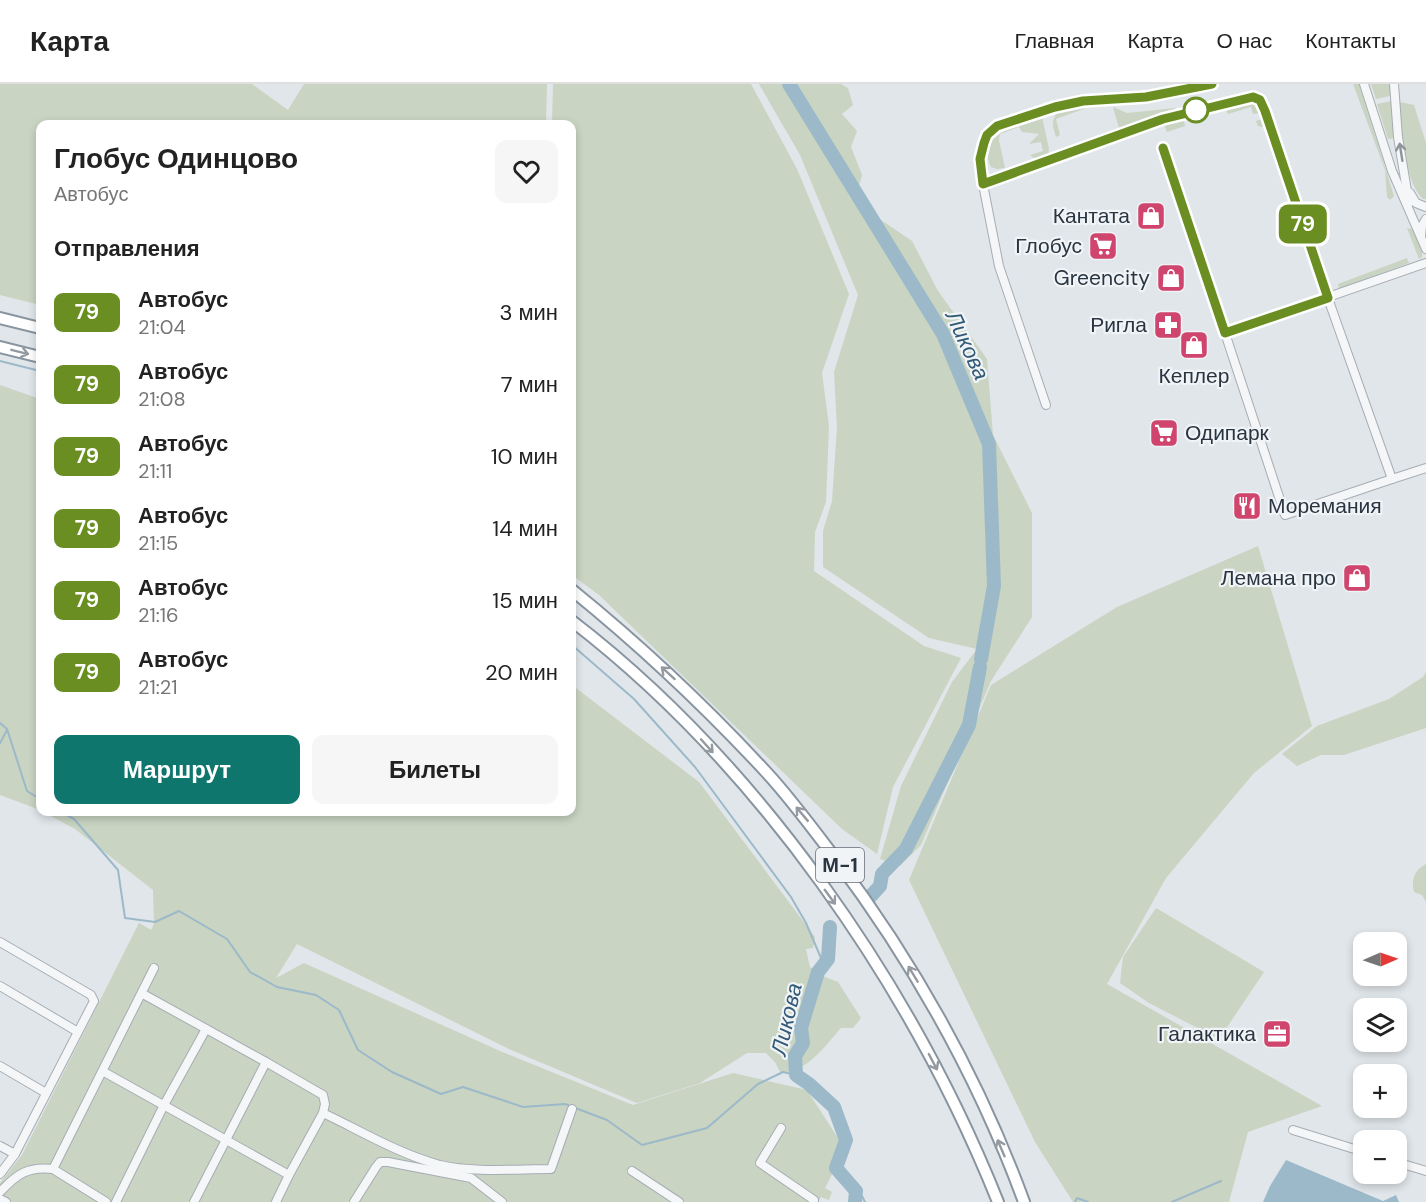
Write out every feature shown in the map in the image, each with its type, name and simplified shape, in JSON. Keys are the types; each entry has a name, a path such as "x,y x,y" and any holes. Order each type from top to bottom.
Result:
{"highway":[{"path":"0,318 36,327"},
{"path":"0,347 36,356"},
{"name":"М-1","path":"576,594 616,626 698,700 768,774 848,875 900,952 960,1059 991,1122 1024,1202"},
{"name":"М-1","path":"576,624 600,643 679,716 787,838 868,951 901,1005 936,1066 998,1202"}],"street":[{"path":"1046,405 999,266 980,159 987,135 997,126 1055,107 1083,101 1146,97 1212,84"},
{"path":"1364,84 1392,171 1426,249"},
{"path":"1394,84 1398,137 1410,210"},
{"path":"983,184 1163,119 1253,97 1260,100 1392,479"},
{"path":"1163,148 1285,515 1426,468"},
{"path":"1406,185 1413,199 1426,207"},
{"path":"1421,237 1422,226 1426,219"},
{"path":"1225,333 1426,263"},
{"path":"0,942 93,996 93,1004 15,1155 0,1174"},
{"path":"53,1170 154,968"},
{"path":"0,986 78,1032"},
{"path":"143,994 323,1095 325,1104 322,1113 276,1202"},
{"path":"116,1202 164,1105 206,1029"},
{"path":"194,1202 266,1062"},
{"path":"0,1066 46,1093"},
{"path":"104,1072 289,1175"},
{"path":"322,1113 413,1156 442,1165 492,1170 550,1169 572,1109"},
{"path":"781,1128 760,1163 813,1201"},
{"path":"1293,1130 1353,1149"},
{"path":"0,1146 15,1155"},
{"path":"354,1202 380,1162 388,1162 471,1178 502,1202"},
{"path":"1407,1165 1426,1171"},
{"path":"0,1192 18,1175 37,1168 53,1170 106,1202"},
{"path":"632,1171 679,1202"},
{"path":"0,1199 6,1202"}],"green space":[{"path":"0,84 252,84 288,110 304,84 547,84 546,120 36,120 36,304 0,295"},
{"path":"553,84 751,84 797,169 849,294 822,373 829,426 826,502 815,532 814,571 924,646 961,658 893,787 877,854 842,829 599,595 576,578 576,120 552,120"},
{"path":"759,84 841,84 848,88 853,105 842,114 857,131 851,147 862,175 858,190 865,209 912,241 938,291 987,359 993,435 1032,513 1032,617 991,681 921,845 900,866 880,859 901,786 952,682 977,649 929,638 823,567 823,531 832,501 837,427 834,372 858,295 800,155"},
{"path":"1353,84 1359,84 1394,196 1390,200 1387,197 1385,170"},
{"path":"1371,84 1390,84 1390,96 1376,99"},
{"path":"1249,101 1257,104 1265,124 1263,127 1258,126 1256,121 1262,119 1260,113 1253,114 1251,107 1228,114 1226,110 1234,104"},
{"path":"1391,101 1395,138 1388,139 1377,104"},
{"path":"1400,102 1414,105 1426,143 1426,199 1423,199 1416,190 1407,167"},
{"path":"1113,107 1127,113 1175,108 1178,110 1119,128"},
{"path":"1086,108 1056,119 1060,135 1056,137 1053,120 1056,114"},
{"path":"1042,117 1048,154 1035,159 1030,155 1043,151 1041,142 1029,144 1039,134 1022,132 1019,127 1000,134 999,140 1005,168 991,167 988,155 989,146 994,138 1002,132 1012,127"},
{"path":"1184,121 1185,126 1167,132 1163,122"},
{"path":"1407,228 1414,229 1422,246 1422,257 1419,259"},
{"path":"1407,258 1409,263 1339,289 1338,284"},
{"path":"0,385 36,398 36,808 0,795"},
{"path":"1258,546 1312,726 1254,773 1166,878 1107,984 1322,1106 1248,1132 1229,1202 1073,1202 1035,1142 909,880 991,685 1117,607"},
{"path":"1426,672 1426,728 1344,755 1321,755 1297,766 1282,754 1317,726 1389,699 1423,677"},
{"path":"576,688 699,782 815,937 813,948 806,949 810,967 838,982 861,1018 853,1028 841,1028 814,1058 798,1068 780,1072 775,1062 766,1053 747,1053 700,1083 637,1103 511,1050 297,944 276,978 304,963 500,1051 633,1105 733,1073 807,1090 845,1149 825,1188 832,1192 829,1200 821,1197 818,1202 0,1202 0,1183 22,1155 139,923 151,930 154,924 153,890 75,829 51,816 576,816"},
{"path":"1426,864 1426,902 1422,895 1414,892 1413,883 1416,872"},
{"path":"1156,908 1264,972 1219,1039 1149,1003 1120,983 1123,957"}],"water":[{"path":"1286,1160 1383,1201 1396,1195 1399,1202 1263,1202"}],"waterway":[{"name":"Ликова","path":"789,84 943,334 989,444 994,586 981,659"},
{"path":"0,361 36,370"},
{"path":"576,648 634,699 695,767 791,897 806,923 824,965"},
{"name":"Ликова","path":"869,898 880,886 882,874 906,849 969,725 980,667"},
{"path":"0,723 7,729 27,791 36,797"},
{"path":"0,743 7,730"},
{"path":"68,816 74,819 118,870 125,918 155,922 179,911 227,939 250,972 277,987 316,995 339,1010 358,1050 392,1072 441,1094 463,1087 523,1107 565,1104 607,1120 642,1145 707,1128 758,1084 783,1072 796,1075"},
{"name":"Ликова","path":"830,927 828,959 818,972 801,1028 803,1043 795,1056 796,1075 834,1107 846,1140 836,1168 856,1191 855,1202"},
{"path":"1172,1202 1221,1181"},
{"path":"856,1196 862,1196 865,1202"},
{"path":"1075,1202 1077,1198 1088,1202"}],"bus line":[{"name":"79","path":"1163,148 1225,333 1328,298 1265,111 1260,100 1253,97 1163,119 983,184 980,159 987,135 997,126 1055,107 1083,101 1146,97 1212,84"}],"place":[{"name":"Кантата","path":"1151,216"},
{"name":"Глобус","path":"1103,246"},
{"name":"Greencity","path":"1171,278"},
{"name":"Ригла","path":"1168,325"},
{"name":"Кеплер","path":"1194,345"},
{"name":"Одипарк","path":"1164,433"},
{"name":"Моремания","path":"1247,506"},
{"name":"Лемана про","path":"1357,578"},
{"name":"Галактика","path":"1277,1034"}]}
